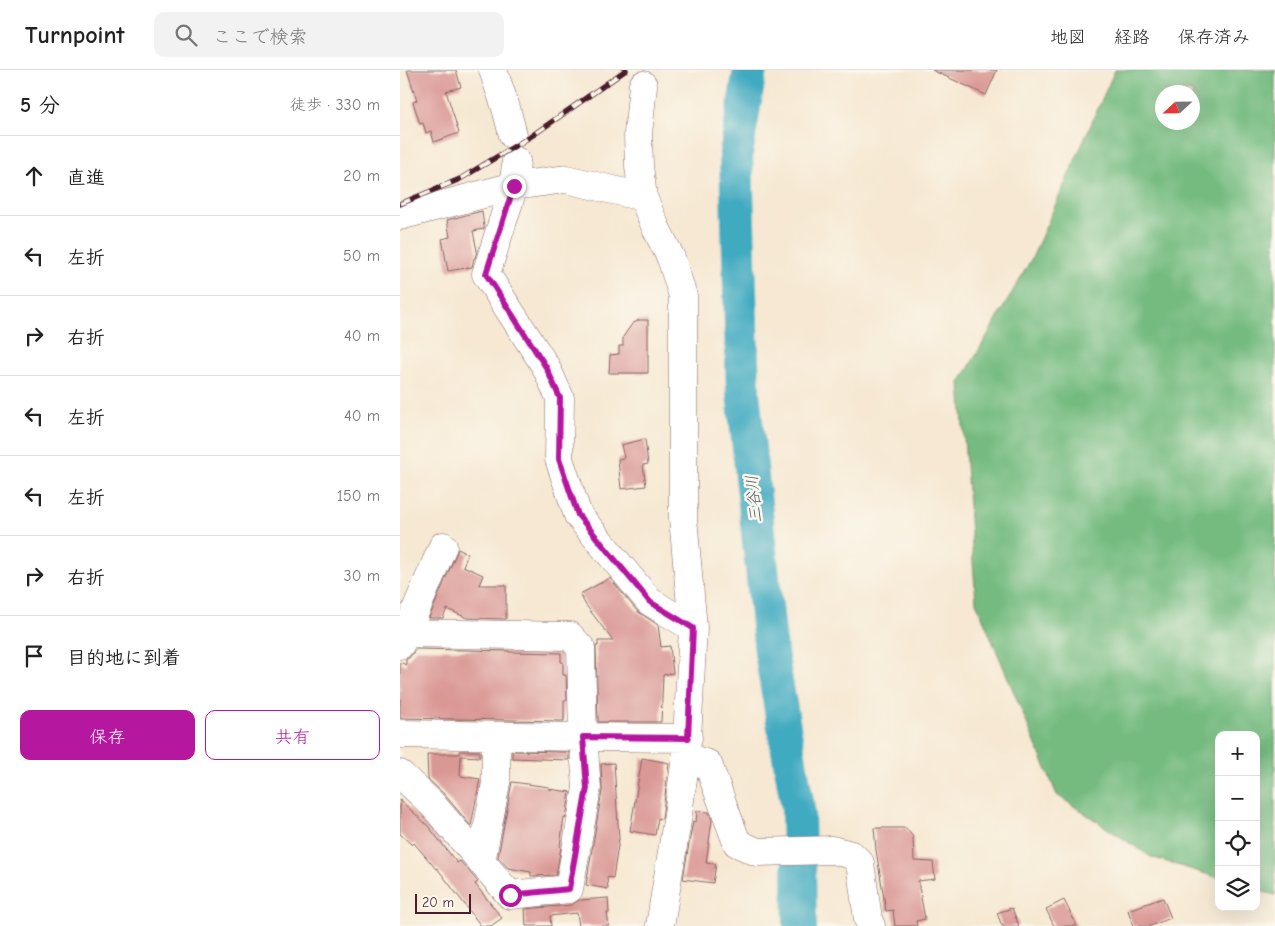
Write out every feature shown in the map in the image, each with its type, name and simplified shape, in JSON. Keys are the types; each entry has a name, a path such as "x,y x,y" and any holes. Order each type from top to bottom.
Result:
{"street":[{"path":"493,70 506,108 514,161 486,274 546,367 560,398 559,459 578,515 650,602 693,628"},
{"path":"643,85 638,134 639,166 644,197 656,228 671,258 683,296 683,518 693,628 687,747 678,822 660,926"},
{"path":"400,216 514,161 566,179 644,197"},
{"path":"400,774 432,804 510,895 569,889 587,788 583,737 581,648 570,636 403,639 442,546"},
{"path":"400,734 583,737 687,747 708,764 737,844 756,852 832,850 852,855 860,863 868,919 871,926"},
{"path":"482,862 496,783 496,736"}],"green space":[{"path":"1115,70 1275,70 1275,895 1260,891 1260,731 1215,731 1215,877 1151,857 1057,795 976,602 960,383 1032,258"}],"building":[{"path":"407,70 456,70 461,87 446,91 459,133 434,142 431,131 426,133 423,123 420,124 413,102 417,100"},
{"path":"932,70 997,70 986,95"},
{"path":"482,211 484,229 473,231 477,251 472,267 448,271 442,239 450,237 447,220"},
{"path":"639,320 648,320 648,373 609,373 610,355 619,354 619,346 623,346 623,337 632,324"},
{"path":"645,439 648,464 643,465 646,486 621,489 618,459 624,458 621,445"},
{"path":"458,549 468,554 463,566 483,575 479,585 506,585 506,619 467,618 447,609 443,618 429,618"},
{"path":"610,578 637,611 658,625 661,647 670,646 673,673 663,675 661,722 598,722 596,646 598,646 598,641 613,641 585,604 580,594"},
{"path":"416,649 561,653 563,675 566,675 567,700 564,700 564,721 400,718 400,662 406,665 406,659"},
{"path":"459,751 480,751 480,757 461,756 460,776 480,779 471,826 444,794 428,779 427,754 459,754"},
{"path":"512,751 569,752 569,760 512,758"},
{"path":"642,758 669,763 662,819 658,818 655,835 630,831"},
{"path":"614,763 619,839 613,878 607,877 608,889 586,885 602,791 601,764"},
{"path":"512,782 570,792 566,818 564,817 556,875 531,876 531,872 508,868 498,857"},
{"path":"400,800 429,827 457,863 460,861 478,882 475,884 502,918 491,926 481,926 437,868 414,843 412,845 400,834"},
{"path":"697,811 709,812 712,820 706,863 716,864 713,883 683,879 693,821 696,822"},
{"path":"874,828 906,828 913,837 914,861 933,862 935,879 918,881 925,919 916,921 917,926 895,926 893,910 886,911"},
{"path":"608,898 609,913 607,913 609,926 579,926 577,913 550,916 551,926 526,926 525,909 571,905 580,900"},
{"path":"1163,898 1171,918 1150,926 1133,926 1128,910"},
{"path":"1064,900 1077,926 1054,926 1046,909"},
{"path":"1012,908 1019,926 1002,926 997,913"}],"waterway":[{"name":"三谷川","path":"750,70 736,154 743,393 771,652 798,808 800,926"}],"railway":[{"path":"400,204 460,179 533,135 626,70"}],"route":[{"path":"510,895 569,889 587,788 583,737 688,738 693,628 650,602 578,515 559,459 560,398 546,367 486,274 514,186"}]}
